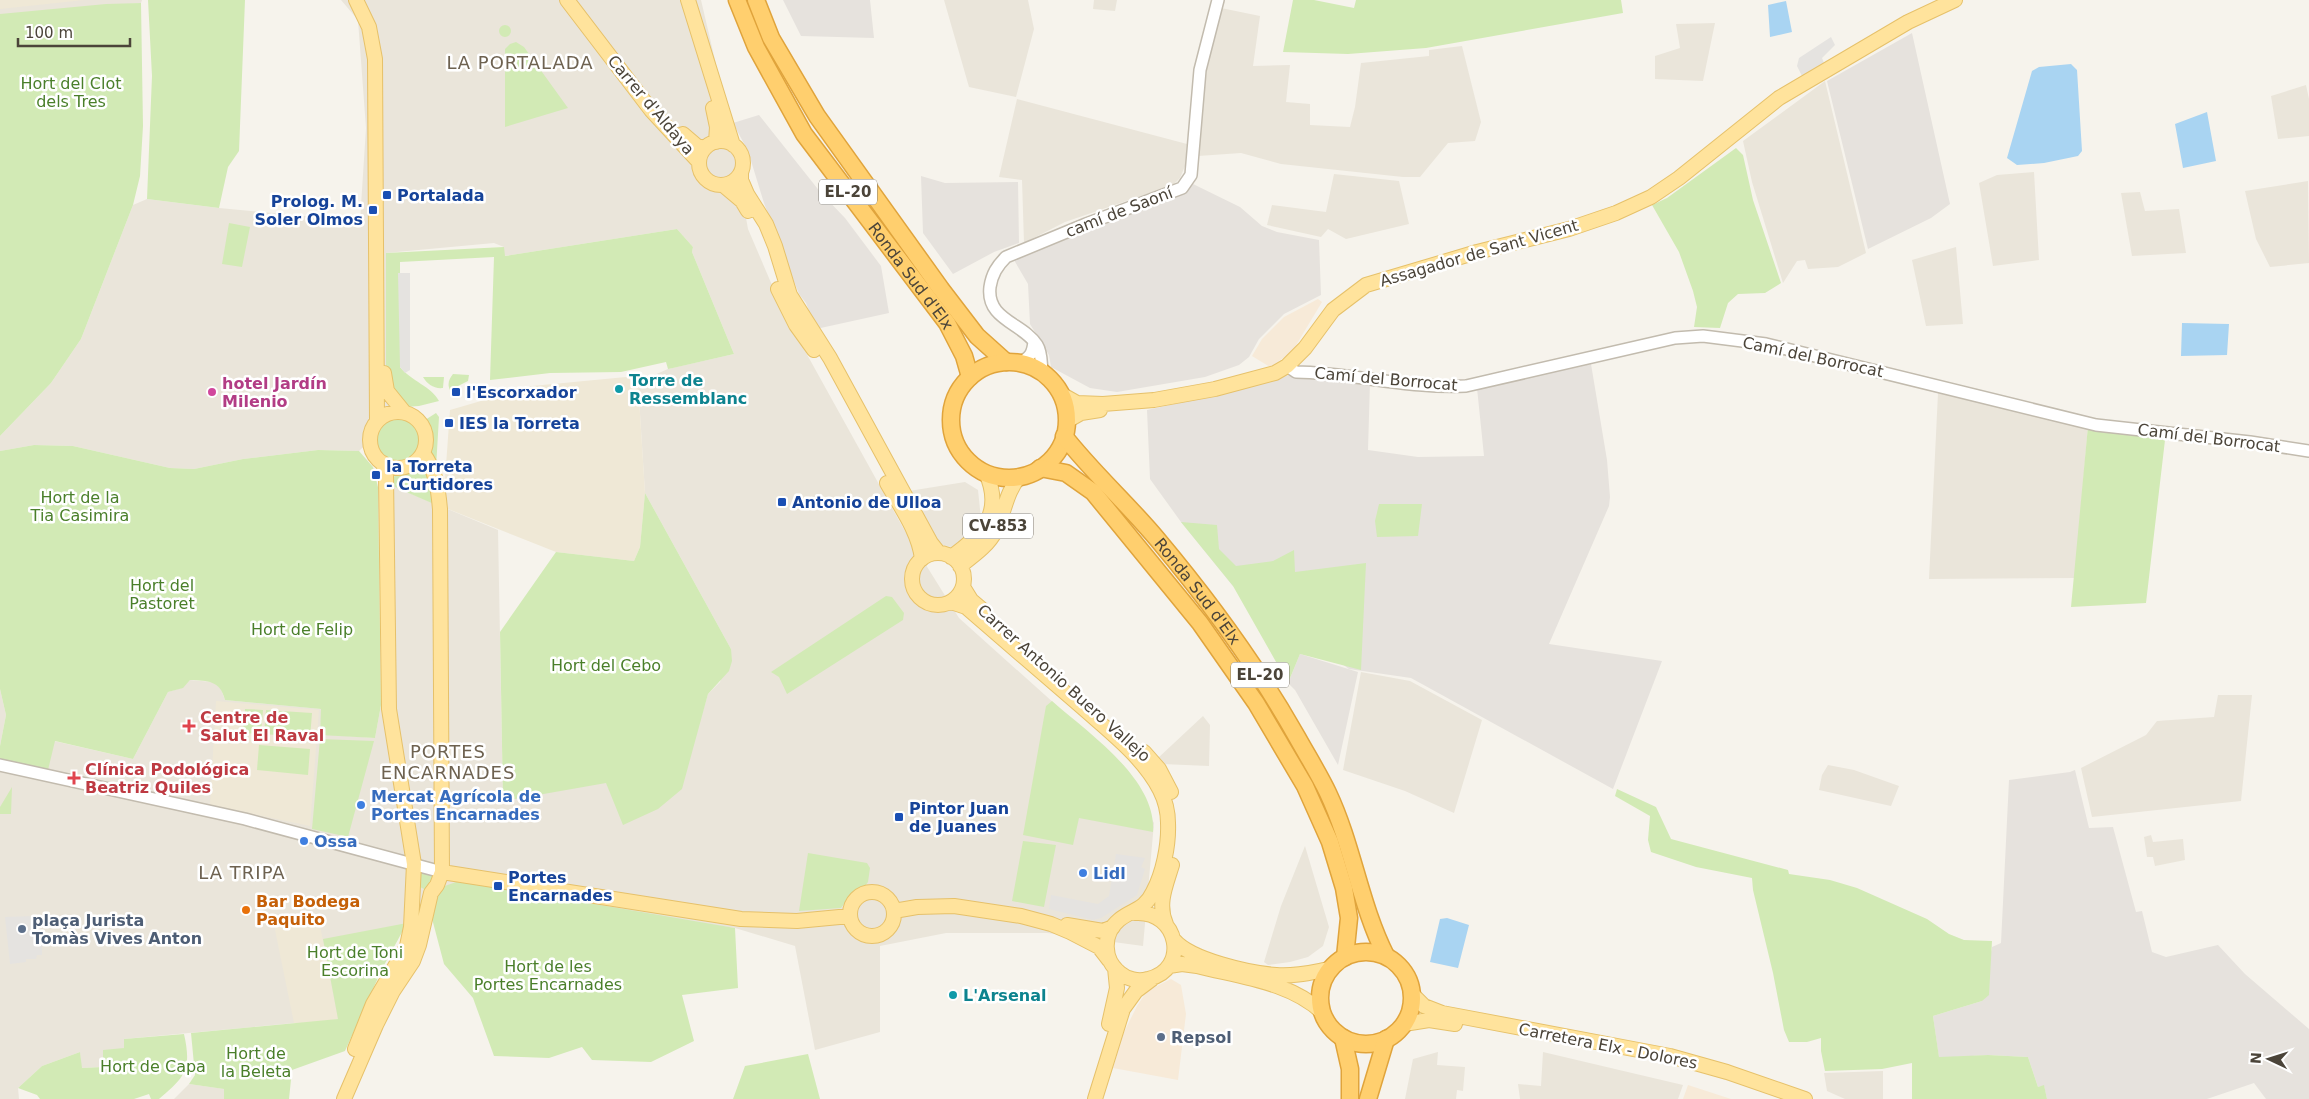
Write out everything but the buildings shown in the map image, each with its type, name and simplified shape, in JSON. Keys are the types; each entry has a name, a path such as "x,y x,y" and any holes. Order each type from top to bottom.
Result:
{"highway":[{"name":"Ronda Sud d'Elx","path":"737,0 756,47 804,134 947,323 964,356 970,377"},
{"name":"Ronda Sud d'Elx","path":"756,0 771,38 817,116 941,289 977,336 1013,362 1042,372 1053,382 1061,394 1065,407 1065,429 1080,457 1156,538 1214,608 1269,688 1328,793 1347,840 1370,919 1386,956"},
{"path":"1013,362 986,366 970,377 958,392 952,410 952,429 958,447 970,462 986,473 1003,477 1020,476 1040,468 1051,460 1065,429"},
{"name":"Ronda Sud d'Elx","path":"1040,468 1066,473 1093,492 1200,623 1256,703 1305,786 1330,842 1344,888 1349,918 1345,957"},
{"path":"1386,956 1373,952 1358,952 1345,957 1330,969 1320,995 1323,1013 1328,1023 1343,1038 1372,1044 1386,1039 1404,1024 1409,1015 1412,994"},
{"name":"EL-20","path":"1386,956 1404,972 1412,994"},
{"path":"1343,1038 1350,1069 1350,1099"},
{"path":"1368,1098 1386,1039"}],"main road":[{"path":"344,1099 373,1004 407,946 411,927 414,886 414,864 389,709 386,482 383,463 373,451 371,438 378,422 375,59 370,27 356,0"},
{"path":"364,0 373,15 382,55 384,383 392,399 404,412 417,418 426,433 423,453 410,466 400,468 383,463"},
{"name":"Carrer d'Aldaya","path":"566,0 651,110 699,162"},
{"name":"Carrer d'Aldaya","path":"574,0 664,115 691,142 711,145"},
{"path":"679,0 717,127 711,145 699,162 699,169 705,180 710,183 723,185 734,181 741,172"},
{"path":"688,0 733,145"},
{"name":"Assagador de Sant Vicent","path":"1065,429 1081,413 1133,407 1249,381 1287,366 1305,348 1333,310 1366,284 1477,252 1569,229 1650,197 1679,178 1779,98 1908,22 1955,0"},
{"path":"711,145 722,141 733,145 737,149 742,160 741,180 747,194 766,224 790,295 818,338 930,541 950,559 964,576 963,587 958,596 951,602 942,605 924,602 917,596 913,588 912,578 916,564 922,558 950,559 978,537 988,523 992,502 990,483 986,473"},
{"path":"723,185 742,201 758,229 785,307 820,359 916,537 922,558"},
{"name":"Assagador de Sant Vicent","path":"1061,394 1077,403 1103,404 1180,396"},
{"path":"378,422 386,415 404,412"},
{"path":"336,1099 393,991 413,960 419,945 431,893 437,885 442,872 440,509 437,481 432,466 423,453"},
{"name":"CV-853","path":"950,559 980,550 996,531 1011,487 1020,476"},
{"name":"Carrer Antonio Buero Vallejo","path":"963,587 971,600 1125,734 1159,769 1171,792 1176,807 1177,825 1172,863 1161,905 1167,924"},
{"name":"Carrer Antonio Buero Vallejo","path":"951,602 966,607 1120,741 1148,770 1160,789 1164,798 1168,823 1163,863 1151,896 1134,912"},
{"path":"442,872 741,918 797,921 850,916"},
{"path":"414,886 419,892 431,893"},
{"path":"872,892 886,897 894,911 890,926 885,932 876,935 866,935 858,930 850,916 856,900 861,895 872,892"},
{"path":"894,911 918,907 954,906 991,910 1051,924 1103,931 1113,927"},
{"path":"1087,1099 1118,988 1107,944 1113,927 1119,920 1134,912 1152,914 1167,924 1174,940 1175,949 1169,966"},
{"path":"1051,924 1099,946 1112,965 1122,974 1138,980 1155,977"},
{"path":"1174,940 1181,948 1201,958 1276,975 1296,975 1330,969"},
{"path":"1095,1099 1123,1009 1136,991 1169,966 1182,964 1197,966 1293,991 1311,1002 1323,1013"},
{"name":"Carretera Elx - Dolores","path":"1412,994 1424,1006 1442,1013 1670,1056 1727,1072 1805,1099"},
{"name":"Carretera Elx - Dolores","path":"1404,1024 1429,1020 1651,1061 1692,1071 1780,1099"}],"street":[{"name":"camí de Saoní","path":"1034,341 994,308 990,292 992,277 998,265 1006,257 1022,249 1182,188 1191,175 1200,70 1218,0"},
{"name":"Camí del Borrocat","path":"1287,366 1296,372 1368,377 1442,387 1466,386 1666,340 1703,336 1766,344 2096,425 2250,442 2309,451"},
{"path":"1013,362 1027,359 1032,353 1034,341"},
{"path":"1034,341 1040,353 1042,372"},
{"path":"0,765 244,819 442,872"}],"shaded area":[{"path":"0,0 142,0 141,3 0,15"},
{"path":"0,0 84,0 0,9"},
{"path":"341,0 701,0 726,107 748,229 784,313 906,533 959,618 1123,765 1154,823 1143,946 1047,933 946,933 880,946 880,1032 815,1050 795,946 735,928 434,894 407,923 338,1019 124,1039 124,1048 103,1067 81,1068 80,1052 42,1066 18,1088 19,1099 0,1099 0,760 54,741 133,759 168,692 181,688 190,680 213,682 221,689 225,700 322,709 320,734 375,738 381,705 378,487 390,485 498,530 503,801 702,714 708,694 720,682 731,649 645,493 638,382 668,369 734,354 692,252 693,247 677,229 504,256 504,247 494,243 386,253 405,407 359,451 318,450 243,459 194,469 170,468 73,446 34,445 0,451 0,436 51,383 81,339 133,205 147,199 219,208 360,221 366,128 358,20"},
{"path":"783,0 870,0 874,38 801,36"},
{"path":"944,0 1028,0 1034,29 1016,97 969,87"},
{"path":"1094,0 1117,0 1115,11 1093,9"},
{"path":"1221,8 1260,16 1253,66 1290,65 1286,102 1310,104 1310,125 1350,127 1355,107 1361,63 1429,56 1429,50 1462,46 1481,122 1475,141 1448,143 1420,177 1403,177 1281,164 1241,153 1198,156 1207,68"},
{"path":"1715,23 1703,81 1655,79 1655,56 1680,48 1676,24"},
{"path":"1912,33 1950,204 1931,218 1868,249 1827,81"},
{"path":"1831,37 1835,45 1822,58 1824,63 1802,76 1797,66 1799,58"},
{"path":"1825,81 1866,253 1838,267 1808,269 1805,260 1797,261 1783,283 1752,182 1743,141"},
{"path":"2306,85 2309,99 2309,136 2278,139 2271,96"},
{"path":"1017,99 1187,144 1185,166 1180,178 1173,185 1065,222 1024,243 1022,180 999,177"},
{"path":"759,115 821,193 845,218 881,266 889,313 816,329 806,303 799,294 782,251 764,203 748,151 733,123"},
{"path":"2034,172 2039,260 1993,266 1979,183 1997,175"},
{"path":"1334,174 1399,181 1409,224 1346,239 1328,229 1321,237 1267,225 1272,205 1326,212"},
{"path":"921,176 945,183 1018,182 1019,243 994,252 953,274 923,233"},
{"path":"2308,181 2309,263 2270,267 2256,239 2245,191"},
{"path":"1193,184 1240,207 1262,226 1277,232 1319,240 1321,295 1284,314 1259,339 1249,357 1239,365 1205,377 1117,392 1090,388 1051,367 1049,355 1030,324 1028,284 1014,260 1178,195"},
{"path":"2140,192 2145,211 2179,209 2186,253 2132,256 2121,193"},
{"path":"1956,247 1963,324 1926,326 1912,260"},
{"path":"398,273 410,273 410,370 405,373 400,367"},
{"path":"1318,299 1322,302 1292,352 1270,367 1252,356 1262,339 1284,317"},
{"path":"1591,364 1607,460 1609,506 1549,644 1662,661 1613,789 1411,678 1349,669 1233,586 1181,522 1150,479 1147,410 1247,388 1284,375 1370,382 1368,450 1418,457 1484,456 1477,388"},
{"path":"626,377 638,382 645,493 640,547 634,561 556,552 443,507 450,410 532,386"},
{"path":"1938,393 2088,426 2075,578 1929,579"},
{"path":"965,482 978,490 981,519 975,530 962,542 951,547 943,545 933,536 909,491"},
{"path":"1300,654 1358,672 1338,765 1295,690 1288,683"},
{"path":"1361,672 1410,681 1482,720 1454,813 1405,791 1343,770"},
{"path":"0,689 6,715 0,746"},
{"path":"2218,695 2252,695 2241,801 2092,817 2081,768 2146,735 2157,721 2214,717"},
{"path":"216,701 319,710 310,826 210,805"},
{"path":"1203,716 1210,725 1209,766 1162,764 1158,758"},
{"path":"1828,765 1854,770 1899,786 1891,806 1819,790 1822,775"},
{"path":"2075,770 2089,828 2113,827 2136,912 2142,911 2152,952 2166,957 2218,945 2245,974 2309,1029 2309,1099 2266,1099 2254,1083 2207,1099 2047,1099 2044,1086 2038,1087 2028,1057 1988,1055 1939,1058 1933,1016 1982,1001 1992,947 2001,943 2009,780"},
{"path":"2151,835 2153,842 2183,839 2185,860 2155,866 2153,857 2147,857 2144,837"},
{"path":"1305,846 1329,927 1323,946 1308,957 1268,965 1264,962 1281,906"},
{"path":"1116,854 1145,858 1141,867 1145,869 1137,895 1101,918 1093,920 1049,909 1051,895 1098,904 1109,896"},
{"path":"318,915 338,1019 305,1025 294,1023 274,925"},
{"name":"plaça Jurista Tomàs Vives Anton","path":"36,916 38,941 42,942 42,955 37,955 36,959 26,959 26,962 10,964 5,917"},
{"path":"1171,979 1181,985 1186,1014 1178,1080 1113,1068 1123,1034 1137,1006 1147,991"},
{"path":"1438,1052 1437,1065 1465,1067 1463,1091 1457,1090 1456,1099 1405,1099 1413,1059"},
{"path":"1543,1052 1683,1085 1678,1099 1520,1099 1518,1084 1541,1086"},
{"path":"1883,1071 1883,1099 1845,1099 1827,1091 1824,1073"},
{"path":"189,1084 225,1089 224,1099 174,1099"},
{"path":"1688,1085 1731,1099 1683,1099"}],"green space":[{"path":"148,0 245,0 239,151 228,167 219,208 147,199 152,76"},
{"path":"1293,0 1314,0 1354,8 1356,0 1621,0 1623,13 1426,48 1348,54 1283,52"},
{"name":"Hort del Clot dels Tres","path":"141,3 143,126 140,176 133,205 81,339 51,383 0,436 0,14 106,4"},
{"path":"507,25 510,26 510,36 503,37 500,36 499,29 500,26"},
{"path":"516,42 524,47 568,108 505,127 505,49 510,44"},
{"path":"1736,148 1743,155 1753,200 1781,283 1765,293 1738,294 1728,303 1720,328 1694,327 1697,307 1693,291 1679,252 1652,205 1667,198"},
{"path":"229,223 250,227 242,267 222,264"},
{"path":"677,229 693,247 692,252 734,354 668,369 666,362 621,372 550,373 490,380 494,257 400,262 400,367 431,391 439,401 405,407 397,400 386,375 386,253 504,247 505,256"},
{"path":"453,374 469,375 468,381 450,390 449,382"},
{"path":"423,377 444,377 443,388 431,386"},
{"path":"436,413 439,417 436,468 430,455 429,432 425,420"},
{"path":"395,417 403,417 412,421 418,427 422,440 418,453 412,459 403,463 395,463 386,459 380,453 376,444 376,436 380,427 386,421"},
{"path":"2088,426 2165,440 2146,603 2071,607"},
{"path":"34,445 73,446 170,468 194,469 243,459 318,450 359,451 373,467 378,487 381,705 375,738 320,735 321,709 225,700 223,693 216,685 208,681 190,680 183,688 168,692 133,759 55,741 48,770 0,760 0,746 6,715 0,689 0,451"},
{"path":"423,461 426,463 434,504 390,485 399,472 418,465"},
{"name":"Hort del Cebo","path":"645,493 731,649 732,661 729,671 708,694 682,789 658,809 623,825 606,783 503,801 500,632 556,552 634,561 640,547"},
{"path":"1379,504 1422,504 1418,536 1377,537 1375,521"},
{"path":"1181,522 1217,525 1219,549 1236,566 1273,561 1294,550 1295,572 1366,563 1361,670 1300,654 1288,683 1233,586"},
{"path":"886,596 892,597 904,613 903,620 787,694 779,677 771,672"},
{"path":"1052,701 1101,743 1132,776 1144,794 1151,812 1153,832 1079,818 1073,845 1023,835 1046,706"},
{"path":"245,709 263,710 261,734 243,733"},
{"path":"266,710 312,713 310,738 264,734"},
{"path":"320,739 374,741 348,837 312,829"},
{"path":"259,745 310,749 308,775 257,770"},
{"path":"12,787 11,814 0,814 0,807"},
{"path":"1617,789 1656,807 1671,839 1788,870 1789,874 1830,880 1857,888 1927,919 1949,934 1964,940 1992,941 1989,995 1982,1001 1933,1016 1939,1057 1988,1055 2028,1057 2038,1087 2044,1085 2047,1099 1912,1099 1912,1063 1882,1069 1825,1071 1821,1051 1821,1038 1807,1042 1789,1042 1784,1030 1752,878 1696,867 1651,852 1648,840 1650,816 1615,796"},
{"path":"1023,841 1056,845 1044,907 1012,901"},
{"path":"808,853 867,863 870,868 868,882 865,886 854,891 841,908 799,911"},
{"path":"424,872 434,877 426,890 418,886 419,874"},
{"name":"Hort de les Portes Encarnades","path":"459,881 735,928 738,988 682,995 694,1041 651,1062 592,1060 582,1047 549,1058 494,1056 473,998 444,964 430,911 439,888"},
{"name":"Hort de la Beleta","path":"407,923 382,969 345,1051 292,1070 289,1099 224,1099 224,1089 189,1084 195,1075 191,1033 338,1019 323,939"},
{"name":"Hort de Capa","path":"184,1034 187,1056 184,1072 175,1085 159,1099 151,1099 149,1094 134,1099 40,1099 37,1095 18,1088 42,1066 80,1052 82,1068 103,1067 103,1050 124,1048 124,1039"},
{"path":"808,1054 820,1099 733,1099 745,1066"}],"water":[{"path":"1786,1 1792,32 1770,37 1768,5"},
{"path":"2071,64 2077,70 2082,151 2078,156 2044,163 2017,165 2007,158 2032,71 2039,67"},
{"path":"2207,112 2216,161 2183,168 2175,124"},
{"path":"2182,323 2229,324 2227,355 2181,356"},
{"path":"1447,918 1469,925 1458,968 1430,962 1440,919"}],"place":[{"name":"Portalada","path":"387,195"},
{"name":"Prolog. M. Soler Olmos","path":"373,210"},
{"name":"Torre de Ressemblanc","path":"619,389"},
{"name":"hotel Jardín Milenio","path":"212,392"},
{"name":"l'Escorxador","path":"456,392"},
{"name":"IES la Torreta","path":"449,423"},
{"name":"la Torreta - Curtidores","path":"376,475"},
{"name":"Antonio de Ulloa","path":"782,502"},
{"name":"Centre de Salut El Raval","path":"189,726"},
{"name":"Clínica Podológica Beatriz Quiles","path":"74,778"},
{"name":"Mercat Agrícola de Portes Encarnades","path":"361,805"},
{"name":"Pintor Juan de Juanes","path":"899,817"},
{"name":"Ossa","path":"304,841"},
{"name":"Lidl","path":"1083,873"},
{"name":"Portes Encarnades","path":"498,886"},
{"name":"Bar Bodega Paquito","path":"246,910"},
{"name":"plaça Jurista Tomàs Vives Anton","path":"22,929"},
{"name":"L'Arsenal","path":"953,995"},
{"name":"Repsol","path":"1161,1037"}],"district":[{"name":"LA PORTALADA","path":"520,62"},
{"name":"PORTES ENCARNADES","path":"448,761"},
{"name":"LA TRIPA","path":"242,872"}],"park label":[{"name":"Hort de la Tia Casimira","path":"80,506"},
{"name":"Hort del Pastoret","path":"162,594"},
{"name":"Hort de Felip","path":"302,629"},
{"name":"Hort de Toni Escorina","path":"355,961"}]}
